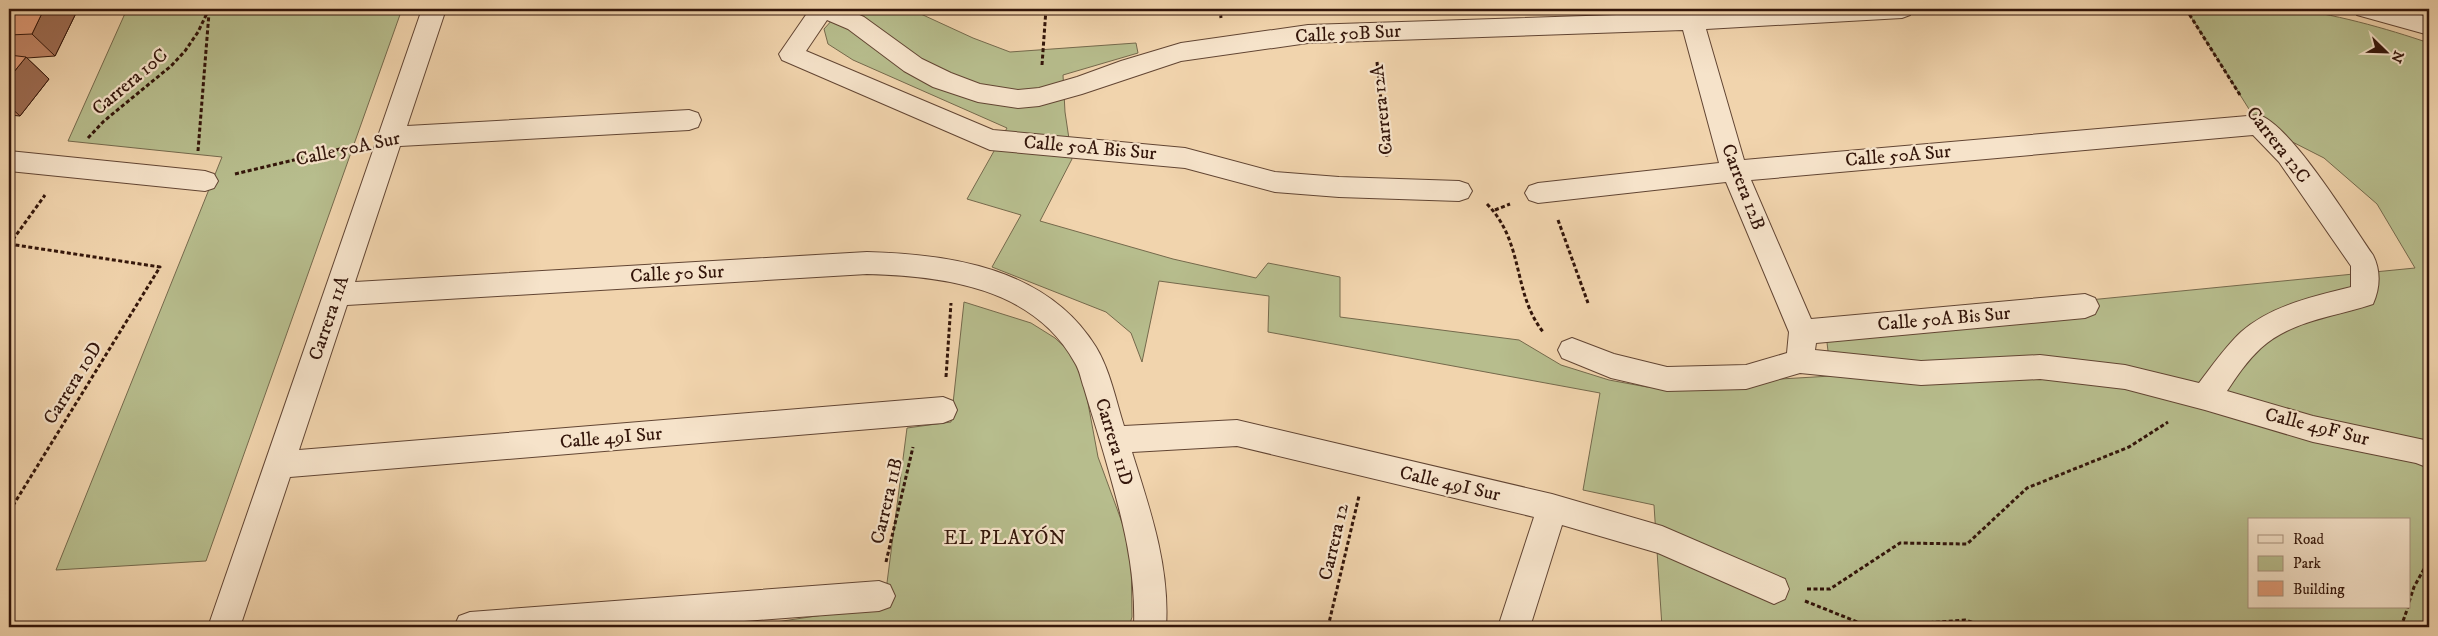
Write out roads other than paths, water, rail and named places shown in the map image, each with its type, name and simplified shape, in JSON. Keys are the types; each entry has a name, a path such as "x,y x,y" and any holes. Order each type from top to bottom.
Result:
{"street":[{"name":"Carrera 11A","path":"224,627 434,9"},
{"name":"Calle 50B Sur","path":"823,9 856,23 913,65 942,80 978,93 1018,99 1039,97 1180,52 1308,34 1373,31 1403,20 1902,9"},
{"name":"Calle 50A Bis Sur","path":"823,9 791,54 990,140 1185,158 1275,182 1339,187 1459,191"},
{"path":"2365,9 2429,26"},
{"name":"Carrera 12B","path":"1691,15 1734,171 1803,332 1800,362"},
{"name":"Calle 50A Sur","path":"390,137 689,120"},
{"name":"Calle 50A Sur","path":"1543,192 1734,171 2259,126"},
{"name":"Carrera 12C","path":"2205,397 2241,350 2272,326 2297,313 2363,296 2366,282 2364,263 2288,155 2259,126"},
{"path":"9,161 205,181"},
{"name":"Calle 50 Sur","path":"337,294 904,262 953,270 986,278 1014,289"},
{"name":"Carrera 11D","path":"1014,289 1066,324 1088,358 1115,440 1149,565 1153,600 1150,627"},
{"name":"Calle 50A Bis Sur","path":"1803,332 2085,306"},
{"path":"1572,350 1611,366 1667,379 1746,376 1800,362 1921,373 2040,367 2125,377 2205,397"},
{"name":"Calle 49F Sur","path":"2205,397 2313,429 2422,451 2429,455"},
{"name":"Calle 49I Sur","path":"279,465 932,411"},
{"name":"Calle 49I Sur","path":"1115,440 1237,433 1552,508 1662,540 1774,589"},
{"path":"1514,627 1552,508"},
{"path":"470,627 879,596"}],"district":[{"name":"EL PLAYÓN","path":"1005,538"}]}
